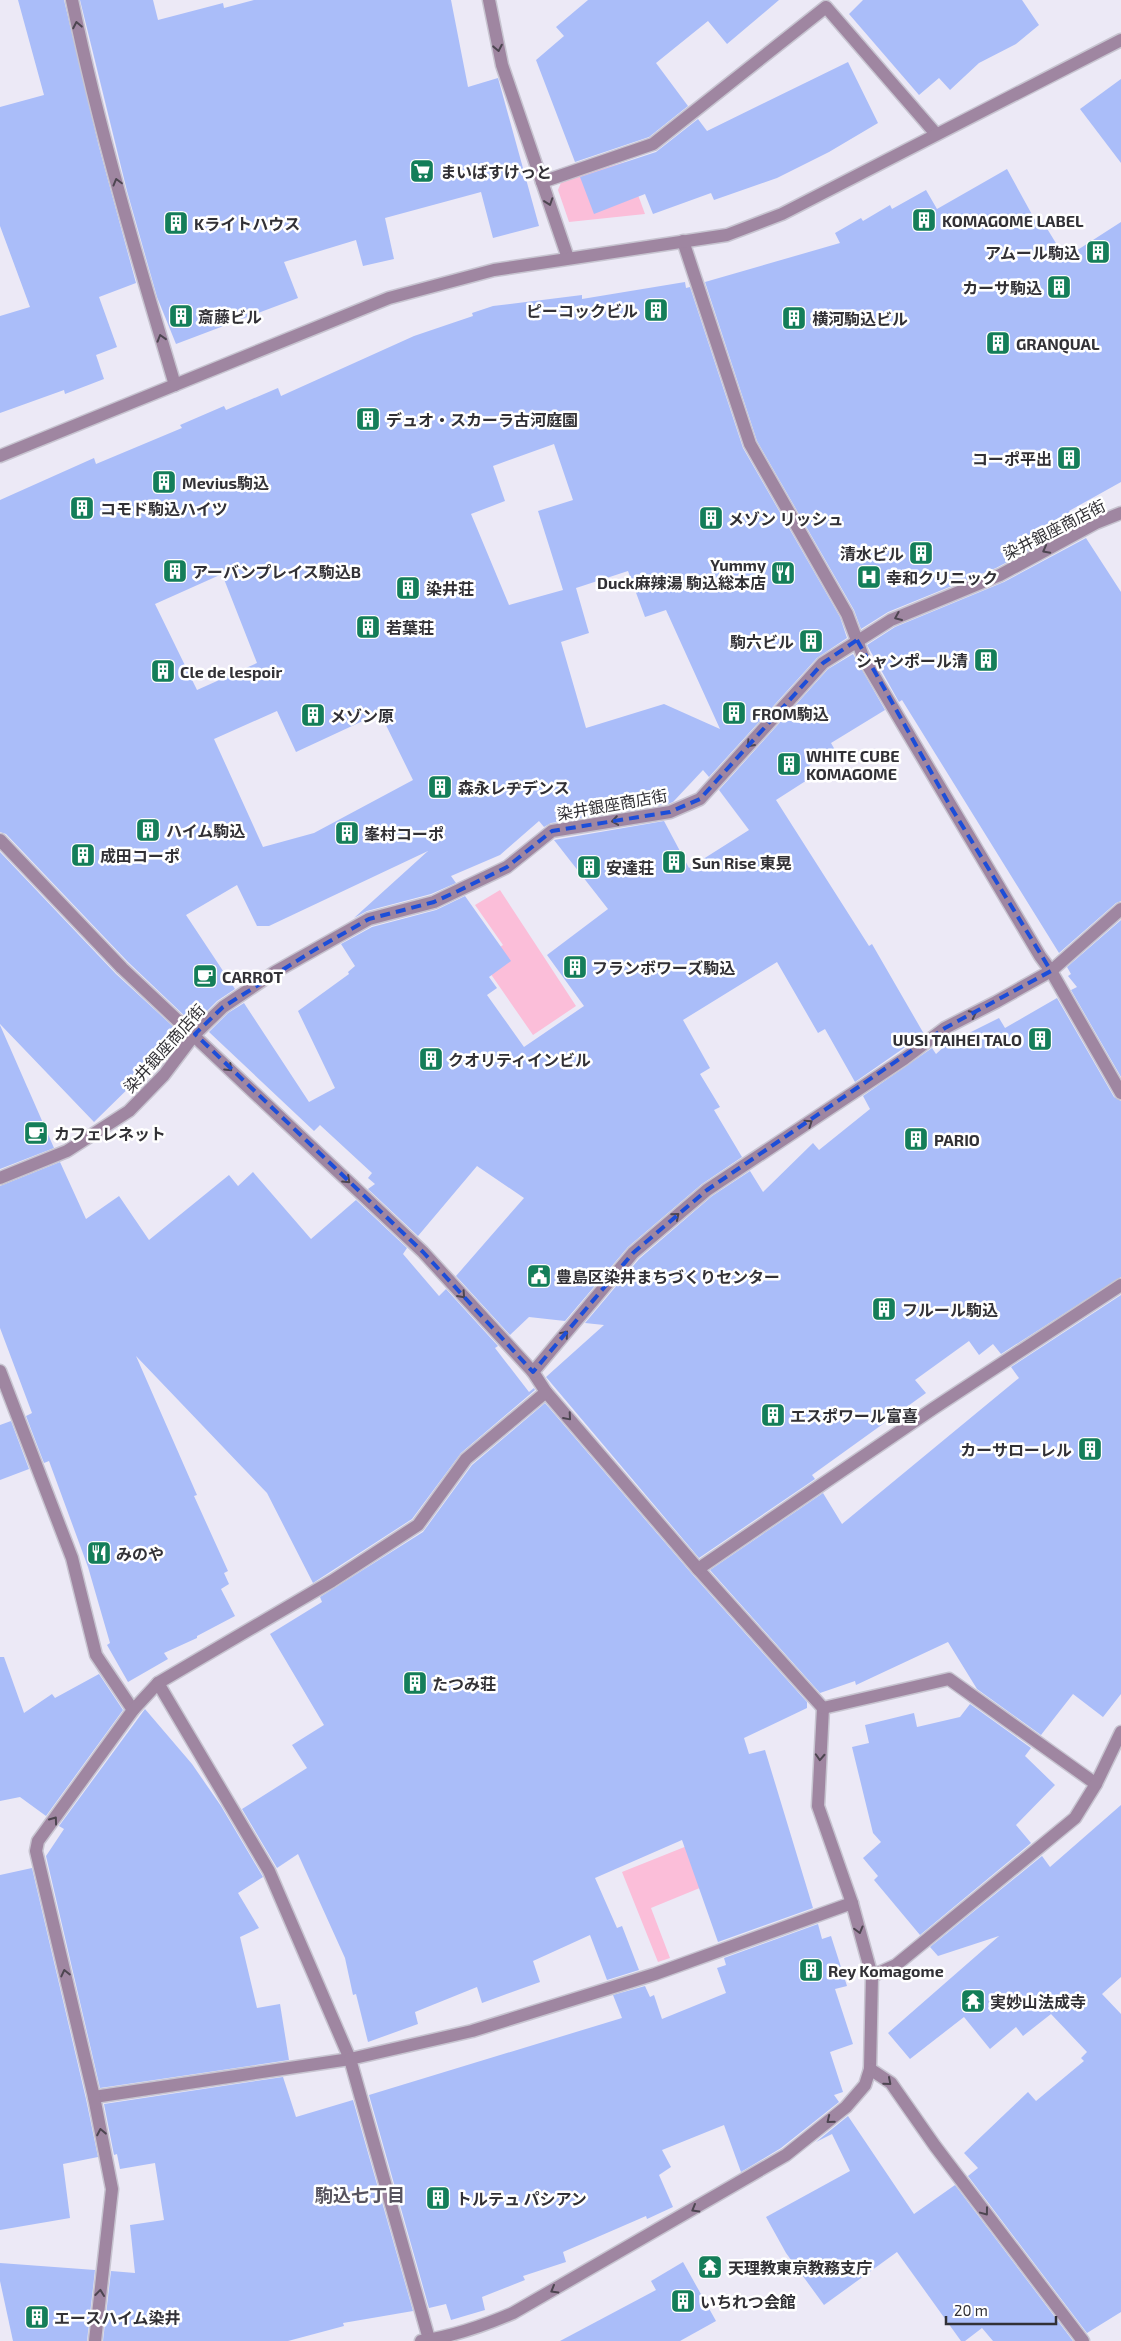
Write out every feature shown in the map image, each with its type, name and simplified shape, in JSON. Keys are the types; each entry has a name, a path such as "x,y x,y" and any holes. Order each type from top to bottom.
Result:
{"street":[{"path":"72,0 82,50 174,385"},
{"path":"489,0 502,65 568,258"},
{"path":"542,182 653,144 826,7 936,134"},
{"path":"0,456 389,298 484,273 568,258 727,235 782,214 1121,40"},
{"path":"683,241 750,444 846,614 864,658 1040,956 1051,970 1121,1093"},
{"name":"染井銀座商店街","path":"0,1178 67,1151 129,1110 164,1075 195,1034 223,1007 275,972 370,919 434,902 507,867 552,832 670,812 700,799 822,663 891,620 1000,575 1096,523 1121,513"},
{"path":"0,840 122,968 195,1034 286,1124 423,1252 534,1372 546,1392 698,1569 823,1708 818,1806 852,1903 872,1976 870,2069 865,2085 846,2107 778,2160 513,2314 454,2335 425,2340 350,2059 269,1871 158,1683"},
{"path":"534,1372 633,1253 707,1190 904,1059 945,1028 1051,970 1121,909"},
{"path":"698,1569 926,1414 1121,1285"},
{"path":"0,1371 72,1558 96,1655 132,1710"},
{"path":"95,2341 112,2189 94,2097 36,1851 38,1842 132,1710 158,1683 332,1581 418,1525 466,1459 546,1392"},
{"path":"823,1708 949,1679 1096,1784"},
{"path":"872,1976 896,1965 1075,1818 1096,1784 1121,1732"},
{"path":"94,2097 350,2059 481,2028 655,1974 852,1903"},
{"path":"870,2069 891,2083 934,2146 1083,2341"}],"highlighted area":[{"path":"857,640 949,804 1051,971 945,1028 707,1190 633,1253 533,1372 423,1252 195,1034 223,1007 316,949 369,919 434,902 507,867 552,831 670,812 700,799 823,663"}],"shaded area":[{"path":"626,162 645,214 569,222 558,190 562,180"},
{"path":"500,890 576,1006 533,1035 481,960 503,945 475,905"},
{"path":"692,1844 707,1885 651,1908 670,1958 658,1962 622,1872"}],"building":[{"path":"18,0 64,0 99,147 136,283 99,297 117,347 96,355 104,379 65,394 64,390 0,413 0,316 30,307 0,226 0,107 44,95"},
{"path":"80,0 153,0 158,20 223,3 224,8 254,0 451,0 468,87 498,78 539,226 493,238 481,192 385,218 394,259 363,266 356,240 284,262 298,298 176,344 157,297 127,191"},
{"path":"588,0 779,0 727,44 708,21 656,63 688,106 649,137 575,162 536,60 564,36 556,27"},
{"path":"863,0 1022,0 1039,25 1016,44 979,63 950,90 939,78 919,95 849,14"},
{"path":"848,62 878,123 829,152 777,178 714,200 711,193 653,214 645,194 594,214 580,177 656,152 698,119 707,131"},
{"path":"1121,79 1121,163 1080,109"},
{"path":"1007,169 1035,220 1040,217 1065,258 1121,222 1121,482 1069,511 1078,524 996,568 888,612 861,629 854,610 757,441 705,282 840,243 835,233 861,218 863,221 890,205 892,209 926,190 937,209"},
{"path":"685,282 686,288 690,287 743,448 840,617 847,638 817,658 709,777 703,770 673,802 551,823 544,827 539,821 500,855 451,876 456,883 431,894 367,911 354,918 428,851 269,926 257,926 237,885 186,915 235,989 217,1001 197,1021 192,1016 189,1020 128,962 6,834 0,832 0,500 94,458 96,464 182,428 180,425 224,406 226,410 278,388 281,396 414,336 473,316 472,313 493,306 582,295 582,299","holes":["554,444 573,500 538,511 563,590 509,605 471,514 505,501 493,466","628,571 645,617 666,610 720,729 664,704 586,728 561,642 589,633 576,588","222,574 257,663 197,690 155,604","277,711 296,752 380,713 413,780 314,833 263,847 214,739"]},
{"path":"1086,538 1121,592 1121,901 1116,903 1059,953 902,700 899,702 867,645 895,627 1004,582"},
{"path":"853,654 885,710 831,743 835,750 809,766 815,775 776,800 869,946 872,944 924,1034 855,1082 825,1029 818,1033 777,962 683,1020 710,1068 700,1074 720,1107 714,1110 742,1157 702,1184 628,1247 565,1321 529,1317 510,1335 456,1276 524,1198 477,1166 418,1236 368,1189 375,1184 368,1178 372,1173 320,1125 314,1131 209,1032 228,1013 244,1003 309,1102 335,1088 298,1011 349,974 348,972 355,966 341,944 372,927 436,910 465,896 511,961 489,977 497,988 487,995 524,1047 584,1006 547,955 608,909 554,840 664,821 689,868 749,830 719,790 828,669"},
{"path":"0,852 116,974 179,1032 146,1071 94,1122 0,1024"},
{"path":"1121,920 1121,1077 1071,990 1077,987 1068,976 1071,974 1067,967"},
{"path":"1057,998 1114,1097 1121,1101 1121,1277 1001,1354 993,1344 979,1355 969,1341 915,1380 926,1393 812,1475 815,1479 699,1558 546,1377 604,1325 585,1323 639,1259 712,1196 750,1171 763,1192 813,1143 819,1150 870,1109 863,1096 932,1048 936,1054 947,1044 999,1018 1005,1028"},
{"path":"0,1025 54,1148 0,1169"},
{"path":"60,1162 86,1219 119,1196 149,1240 229,1175 238,1186 253,1172 311,1239 356,1200 407,1248 403,1254 439,1296 446,1289 498,1346 495,1348 529,1392 534,1388 535,1390 461,1453 412,1519 313,1583 267,1493 136,1356 197,1495 194,1496 228,1571 224,1573 229,1584 221,1589 235,1616 197,1636 197,1638 164,1653 168,1659 128,1682 107,1645 110,1643 88,1567 49,1461 44,1463 26,1416 32,1413 0,1328 0,1186"},
{"path":"1121,1295 1121,1694 1103,1717 1073,1694 1041,1735 977,1689 948,1642 856,1685 855,1681 820,1693 710,1570 823,1493 842,1524 1019,1378 1011,1367"},
{"path":"545,1403 692,1574 807,1702 807,1708 744,1738 749,1754 765,1750 813,1908 718,1942 682,1840 595,1878 617,1928 622,1926 639,1970 607,1980 590,1935 533,1961 540,1982 482,2003 477,1987 415,2012 418,2024 368,2042 356,1994 353,1995 345,1958 298,1854 277,1868 242,1809 307,1768 292,1745 324,1725 270,1634 322,1602 320,1597 423,1532 472,1465"},
{"path":"11,1421 29,1469 0,1480 0,1425"},
{"path":"0,1657 4,1657 24,1713 52,1694 55,1698 99,1674 123,1710 46,1816 20,1797 0,1801"},
{"path":"970,1704 1031,1748 1025,1756 1055,1785 1016,1825 1031,1843 920,1935 874,1880 878,1876 863,1858 881,1842 873,1833 852,1747 869,1743 865,1725 914,1713 917,1727 960,1717"},
{"path":"145,1709 192,1764 221,1806 263,1877 238,1893 259,1928 240,1937 257,2008 280,2004 289,2060 100,2088 46,1856 64,1829 59,1826"},
{"path":"1121,1805 1121,1977 1102,1994 1121,2014 1121,2312 1087,2333 968,2176 978,2168 964,2153 1028,2092 1036,2101 1084,2061 1081,2058 1087,2052 1051,2014 1023,2036 1016,2027 990,2049 964,2017 910,2059 888,2033 999,1936 938,1956 930,1947 1042,1856 1050,1867"},
{"path":"32,1868 98,2157 63,2164 70,2218 0,2230 0,1875"},
{"path":"818,1924 822,1939 831,1936 847,1986 835,1989 853,2044 830,2052 843,2092 834,2095 839,2102 781,2148 741,2172 724,2125 662,2150 671,2167 659,2175 673,2207 647,2219 646,2216 563,2252 566,2262 523,2276 525,2280 482,2297 485,2310 451,2320 446,2304 429,2308 369,2095 622,2018 613,1995 645,1986 650,1997 654,1995 662,2019 726,1993 717,1968 726,1965 724,1958"},
{"path":"283,2077 296,2117 353,2100 413,2311 343,2323 344,2326 288,2341 103,2341 111,2271 135,2273 130,2225 164,2220 155,2163 120,2169 117,2154 114,2155 104,2104"},
{"path":"848,2116 914,2214 955,2185 1073,2341 993,2341 982,2328 965,2341 961,2341 897,2252 824,2305 786,2253 766,2217 850,2171 832,2134 816,2142"},
{"path":"683,2262 716,2321 680,2341 560,2341 656,2290 651,2281"},
{"path":"0,2263 95,2270 87,2341 13,2341 0,2281"}],"place":[{"name":"まいばすけっと","path":"422,171"},
{"name":"KOMAGOME LABEL","path":"924,220"},
{"name":"Kライトハウス","path":"176,223"},
{"name":"アムール駒込","path":"1098,252"},
{"name":"カーサ駒込","path":"1059,287"},
{"name":"ピーコックビル","path":"656,310"},
{"name":"斎藤ビル","path":"181,316"},
{"name":"横河駒込ビル","path":"794,318"},
{"name":"GRANQUAL","path":"998,343"},
{"name":"デュオ・スカーラ古河庭園","path":"368,419"},
{"name":"コーポ平出","path":"1069,458"},
{"name":"Mevius駒込","path":"164,482"},
{"name":"コモド駒込ハイツ","path":"82,508"},
{"name":"メゾン リッシュ","path":"711,518"},
{"name":"清水ビル","path":"921,553"},
{"name":"アーバンプレイス駒込B","path":"175,571"},
{"name":"Yummy Duck麻辣湯 駒込総本店","path":"783,573"},
{"name":"幸和クリニック","path":"869,577"},
{"name":"染井荘","path":"408,588"},
{"name":"若葉荘","path":"368,627"},
{"name":"駒六ビル","path":"811,641"},
{"name":"シャンポール清","path":"986,660"},
{"name":"Cle de lespoir","path":"163,671"},
{"name":"FROM駒込","path":"734,713"},
{"name":"メゾン原","path":"313,715"},
{"name":"WHITE CUBE KOMAGOME","path":"789,764"},
{"name":"森永レヂデンス","path":"440,787"},
{"name":"ハイム駒込","path":"148,830"},
{"name":"峯村コーポ","path":"347,833"},
{"name":"成田コーポ","path":"83,855"},
{"name":"Sun Rise 東晃","path":"674,862"},
{"name":"安達荘","path":"589,867"},
{"name":"フランボワーズ駒込","path":"575,967"},
{"name":"CARROT","path":"205,976"},
{"name":"UUSI TAIHEI TALO","path":"1040,1039"},
{"name":"クオリティインビル","path":"431,1059"},
{"name":"カフェレネット","path":"36,1133"},
{"name":"PARIO","path":"916,1139"},
{"name":"豊島区染井まちづくりセンター","path":"539,1276"},
{"name":"フルール駒込","path":"884,1309"},
{"name":"エスポワール富喜","path":"773,1415"},
{"name":"カーサローレル","path":"1090,1449"},
{"name":"みのや","path":"99,1553"},
{"name":"たつみ荘","path":"415,1683"},
{"name":"Rey Komagome","path":"811,1970"},
{"name":"実妙山法成寺","path":"973,2001"},
{"name":"トルテュ パシアン","path":"438,2198"},
{"name":"天理教東京教務支庁","path":"710,2267"},
{"name":"いちれつ会館","path":"683,2301"},
{"name":"エースハイム染井","path":"37,2317"}],"district":[{"name":"駒込七丁目","path":"360,2195"}]}
